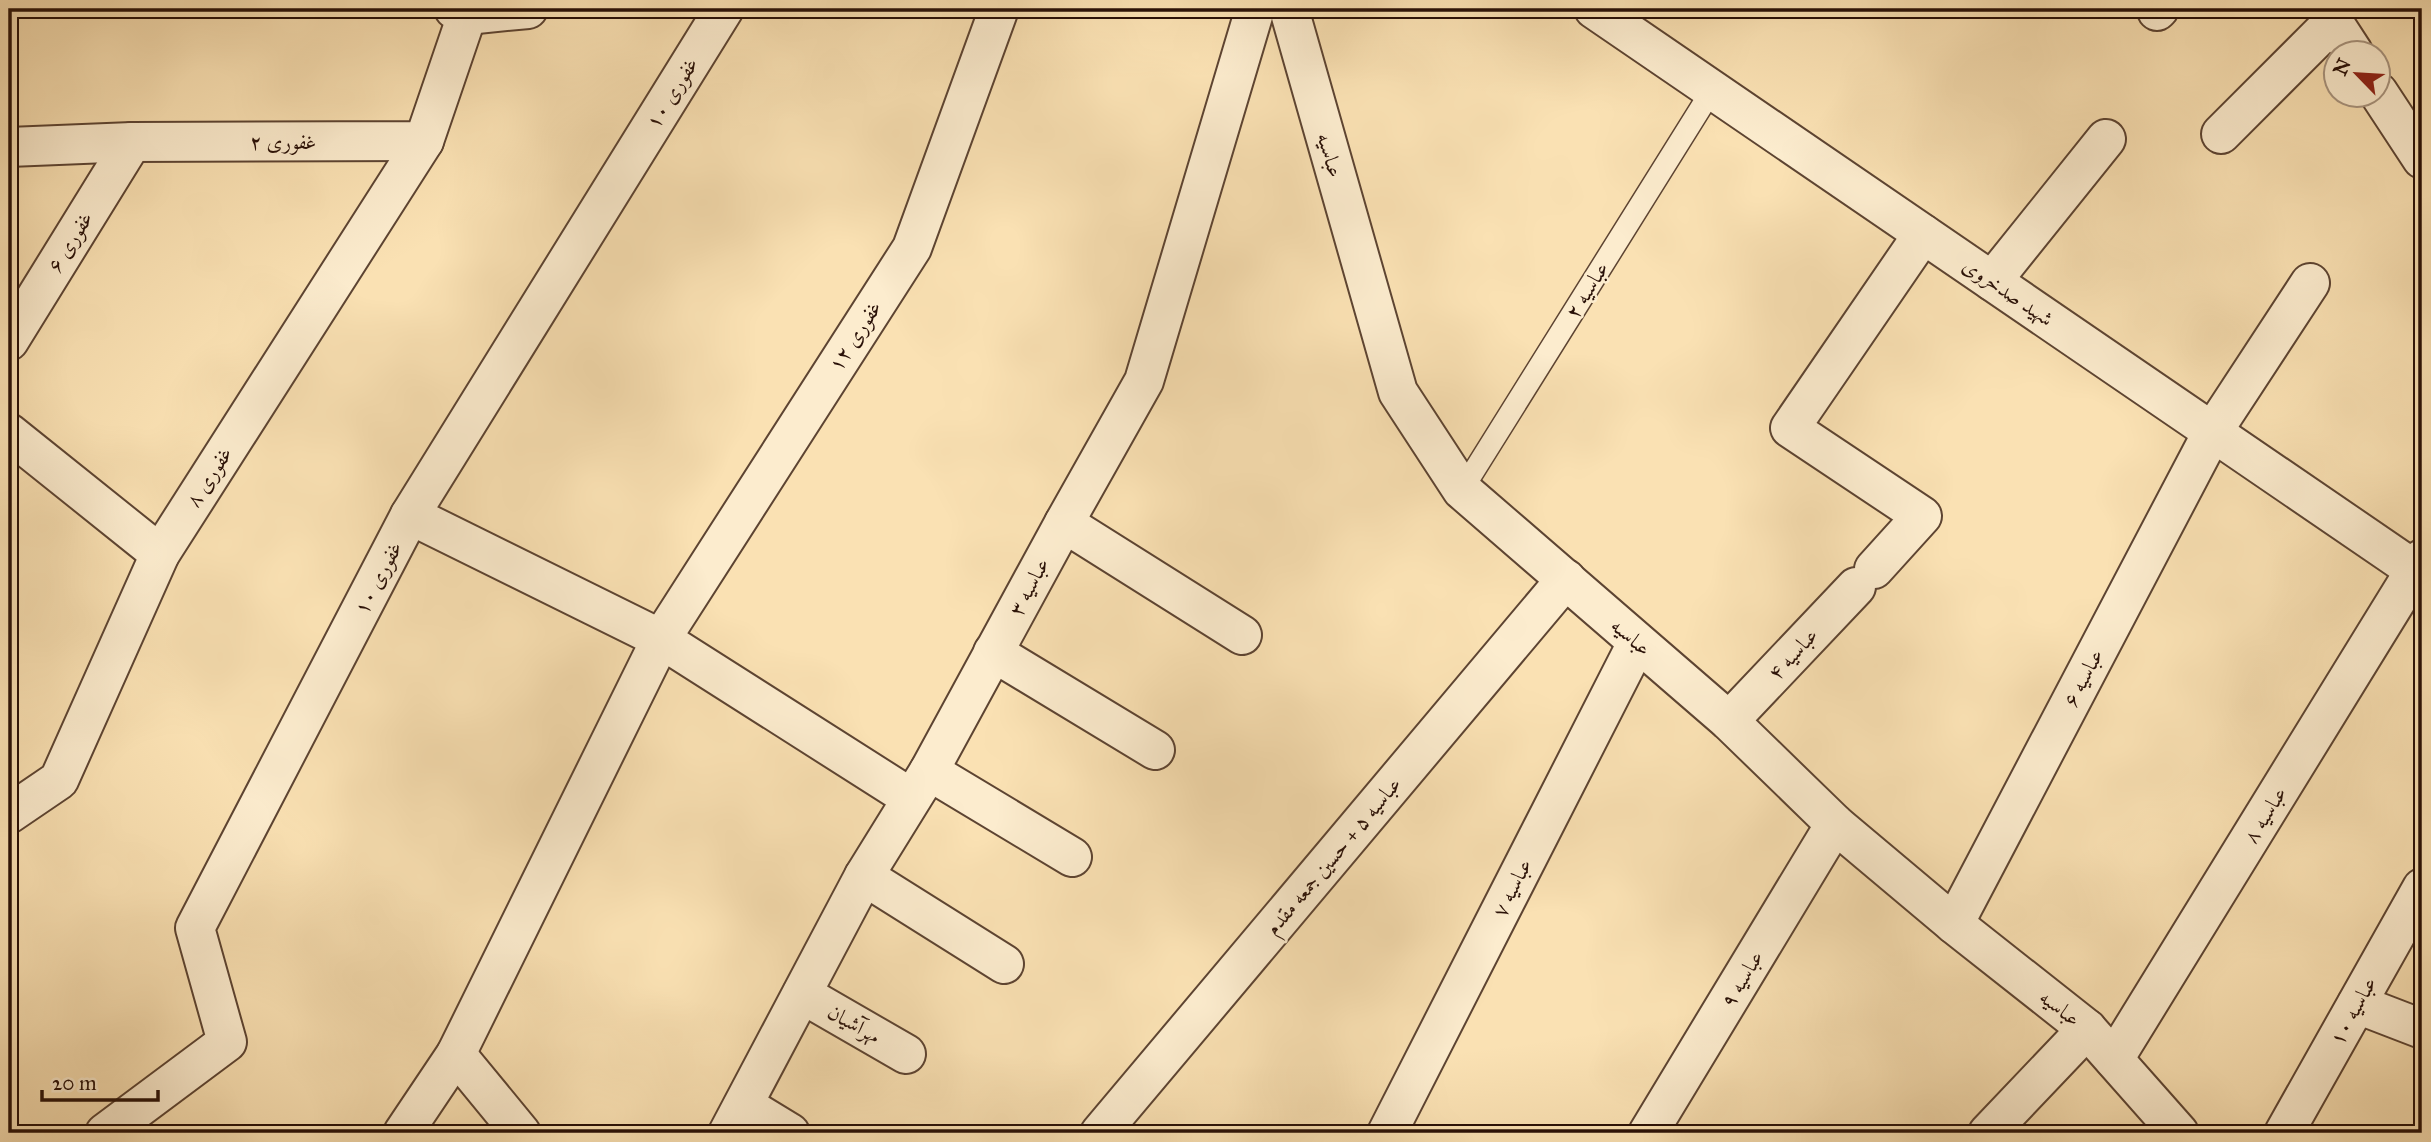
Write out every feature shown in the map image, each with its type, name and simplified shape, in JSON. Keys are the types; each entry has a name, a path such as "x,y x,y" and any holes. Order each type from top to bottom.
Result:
{"street":[{"path":"424,141 464,11 528,9"},
{"name":"غفوری ۱۰","path":"105,1133 228,1042 195,928 410,515 724,9"},
{"name":"غفوری ۱۲","path":"456,1054 661,639 912,248 999,9"},
{"name":"عباسیه ۳","path":"736,1119 864,877 920,784 1144,381 1255,9"},
{"name":"عباسیه","path":"1289,9 1398,392 1462,490 1729,721 1835,824 1954,924 2087,1030 2179,1133"},
{"name":"شهید صدخروی","path":"1606,12 1712,90 2213,432 2420,568"},
{"path":"2221,135 2337,28"},
{"path":"2389,108 2422,159"},
{"path":"1992,281 2106,139"},
{"name":"غفوری ۲","path":"9,147 132,142 424,141"},
{"name":"غفوری ۸","path":"9,814 59,780 160,554 424,141"},
{"name":"غفوری ۶","path":"9,341 132,142"},
{"name":"عباسیه ۴","path":"1729,721 1922,516 1790,428 1923,234"},
{"name":"عباسیه ۶","path":"1954,924 2213,432 2310,283"},
{"path":"9,433 160,554"},
{"path":"410,515 661,639 920,784 1072,857"},
{"path":"1064,523 1242,635"},
{"name":"عباسیه ۸","path":"2114,1059 2420,568"},
{"name":"عباسیه ۵ + حسین جمعه مقدم","path":"1100,1133 1566,579"},
{"name":"عباسیه ۷","path":"1387,1133 1637,643"},
{"path":"993,652 1155,750"},
{"name":"عباسیه ۹","path":"1648,1133 1835,824"},
{"path":"864,877 1004,964"},
{"name":"عباسیه ۱۰","path":"2284,1133 2422,888"},
{"name":"مهرآشیان","path":"802,994 906,1054"},
{"path":"2357,1004 2422,1028"},
{"path":"1988,1133 2087,1030"},
{"path":"403,1133 456,1054 521,1133"},
{"path":"736,1119 790,1133"}],"lane":[{"name":"عباسیه ۲","path":"1462,490 1712,90"}]}
